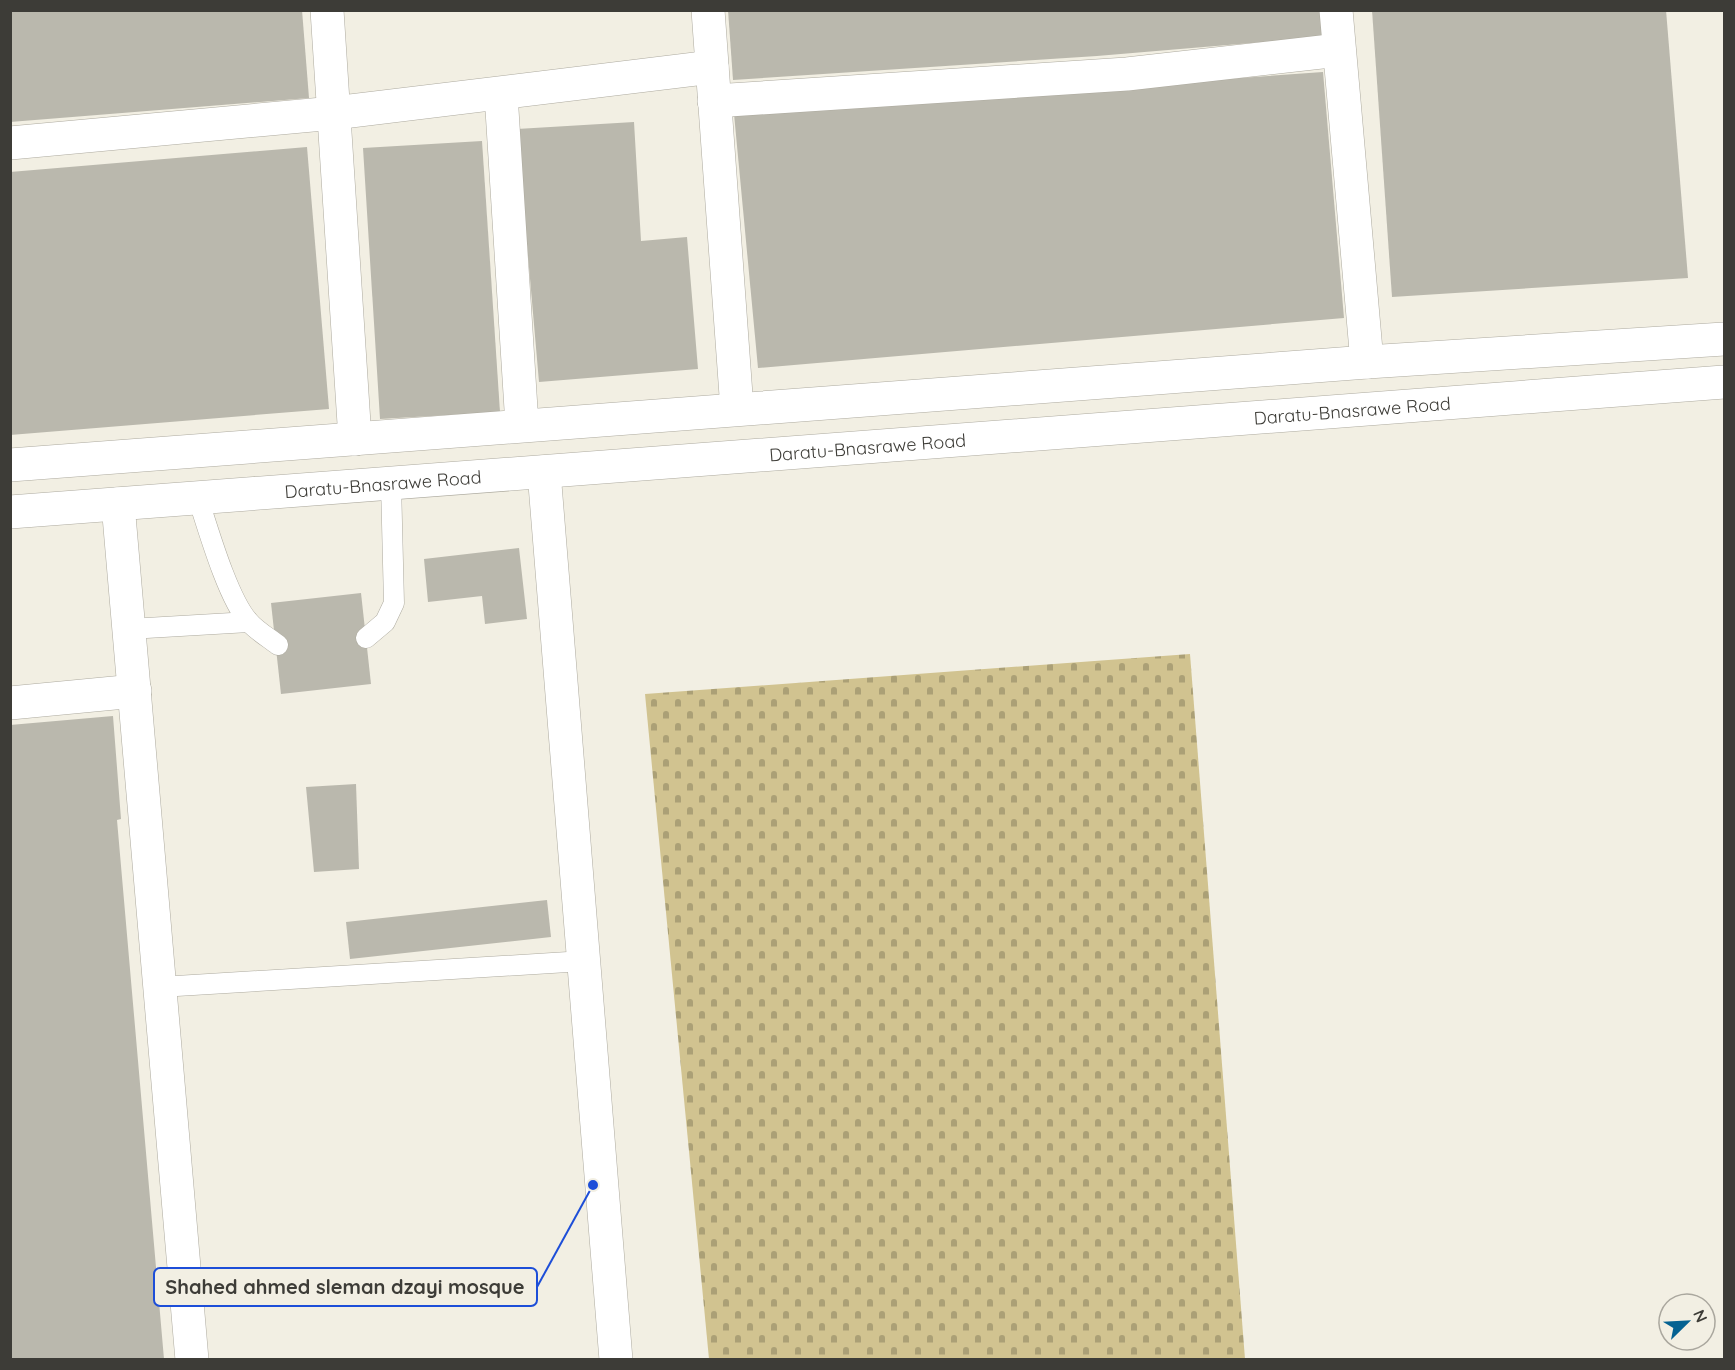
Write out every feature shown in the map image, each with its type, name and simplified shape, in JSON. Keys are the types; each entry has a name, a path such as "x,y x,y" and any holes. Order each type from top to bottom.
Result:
{"street":[{"path":"327,10 355,439"},
{"path":"708,10 737,409"},
{"path":"1336,10 1367,362"},
{"path":"714,101 1127,74 1339,50"},
{"path":"10,143 334,113 712,67"},
{"path":"501,93 522,425"},
{"path":"10,465 1367,362 1725,339"},
{"name":"Daratu-Bnasrawe Road","path":"10,512 1725,382"},
{"path":"467,430 472,477"},
{"path":"544,472 616,1359"},
{"path":"118,504 192,1359"},
{"path":"10,703 135,691"}],"lane":[{"path":"366,638 385,622 394,603 391,483"},
{"path":"198,498 216,552 249,622 278,645"},
{"path":"129,629 249,622"},
{"path":"160,987 584,961"}],"green space":[{"path":"1190,654 1245,1359 709,1359 645,694"}],"building":[{"path":"10,10 302,10 309,98 10,122"},
{"path":"728,10 1321,10 1323,37 1097,56 733,80"},
{"path":"1372,10 1666,10 1688,278 1392,297"},
{"path":"1323,72 1344,318 758,368 734,114"},
{"path":"634,122 641,241 687,237 698,369 539,382 517,129"},
{"path":"482,141 500,412 380,419 363,148"},
{"path":"307,147 329,409 10,435 10,172"},
{"path":"519,548 527,619 485,624 482,596 428,602 424,559"},
{"path":"361,593 371,684 281,694 271,603"},
{"path":"113,716 121,819 117,820 164,1359 10,1359 10,725"},
{"path":"356,784 359,869 314,872 306,787"},
{"path":"547,900 551,937 350,959 346,922"}],"place":[{"name":"Shahed ahmed sleman dzayi mosque","path":"593,1185"}]}
